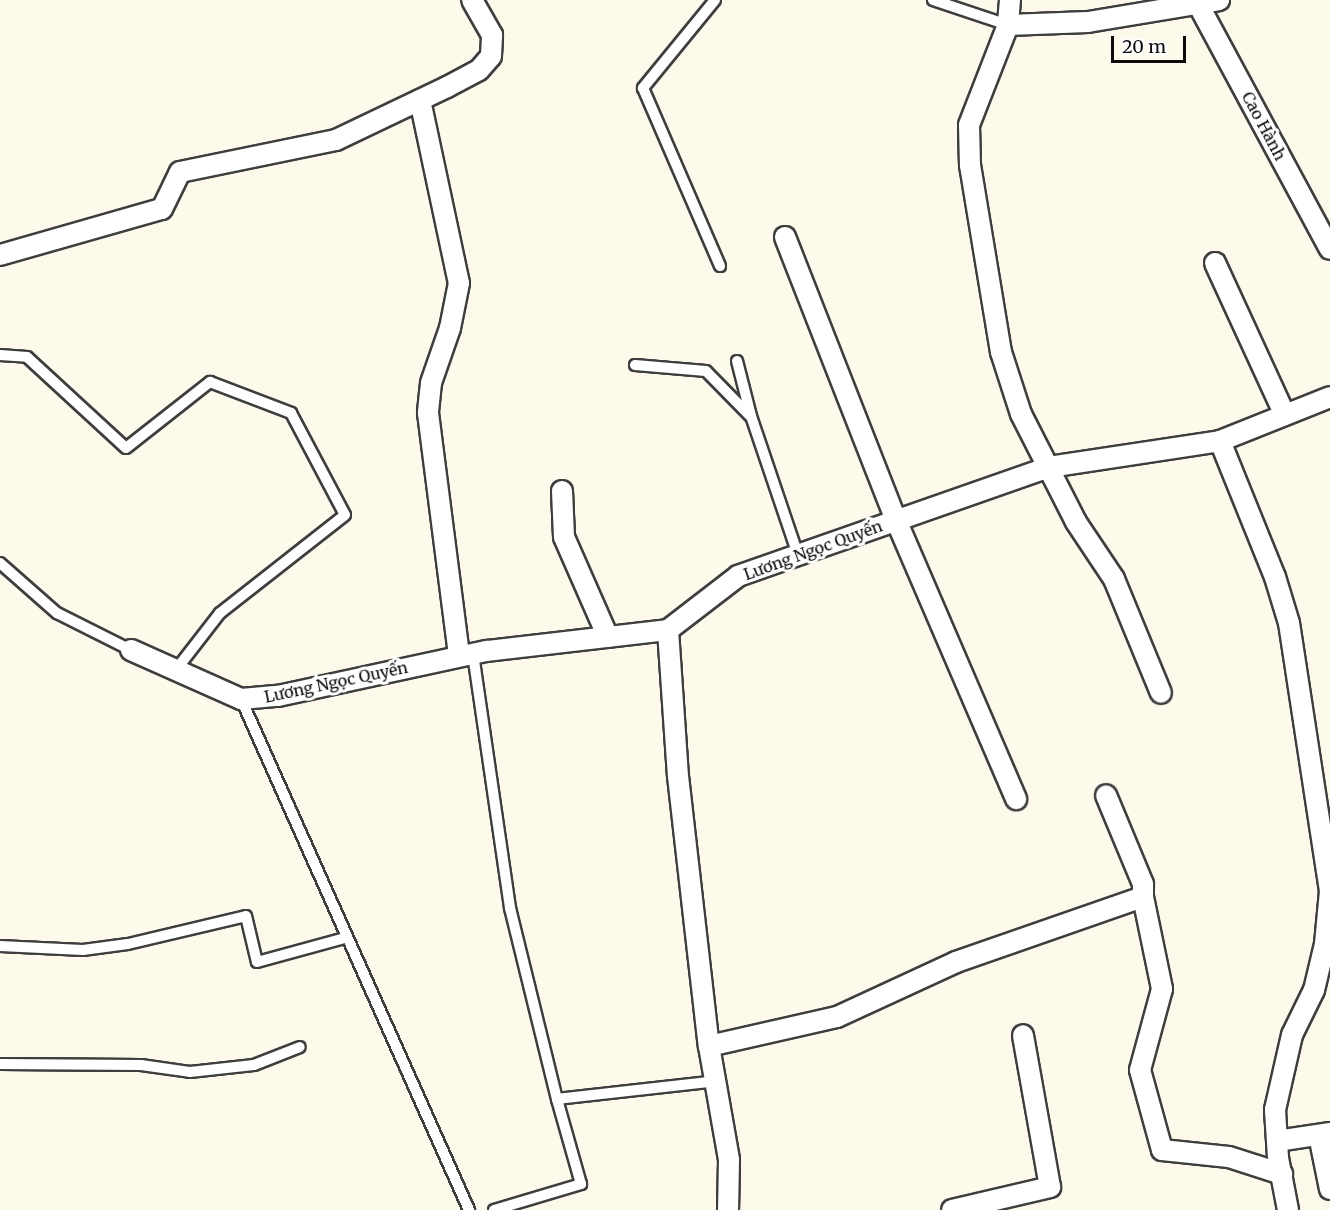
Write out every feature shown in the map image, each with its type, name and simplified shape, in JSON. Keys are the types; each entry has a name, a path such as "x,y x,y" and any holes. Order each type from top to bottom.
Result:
{"street":[{"path":"0,255 162,209 180,172 316,146 420,100 479,70 491,56 492,35 471,0"},
{"path":"1010,0 1008,25 969,125 970,165 1001,352 1021,414 1076,522 1114,579 1161,693"},
{"path":"1008,25 1088,22 1219,0"},
{"name":"Cao Hành","path":"1198,4 1330,249"},
{"path":"420,100 459,283 450,328 431,383 428,413 466,655"},
{"path":"785,237 896,520 1016,799"},
{"path":"1215,263 1285,415"},
{"name":"Lương Ngọc Quyến","path":"131,650 241,699 278,696 466,655 668,630 738,576 896,520 1049,467 1220,441 1330,397"},
{"path":"1220,441 1275,577 1289,623 1330,891 1325,944 1314,990 1292,1035 1275,1110 1281,1174 1288,1210"},
{"path":"562,491 564,537 608,637"},
{"path":"668,630 678,776 709,1046 717,1081 729,1160 728,1210"},
{"path":"1106,795 1143,884 1143,897 1162,990 1140,1070 1162,1150 1229,1157 1281,1174"},
{"path":"709,1046 837,1017 956,962 1143,897"},
{"path":"952,1210 1050,1187 1023,1035"},
{"path":"1277,1142 1324,1133 1330,1190"}],"lane":[{"path":"714,0 643,88 720,266"},
{"path":"933,0 1008,25"},
{"path":"0,355 27,357 126,448 210,382 291,413 345,515 220,613 176,671"},
{"path":"737,361 751,416 798,555"},
{"path":"635,365 706,371 751,416"},
{"path":"0,563 57,613 131,650"},
{"path":"466,655 510,908 580,1184 494,1210"},
{"path":"241,699 345,938 469,1210"},
{"path":"0,946 83,950 128,944 246,916 257,962 345,938"},
{"path":"0,1064 141,1065 190,1072 254,1065 300,1047"},
{"path":"557,1099 717,1081"}]}
